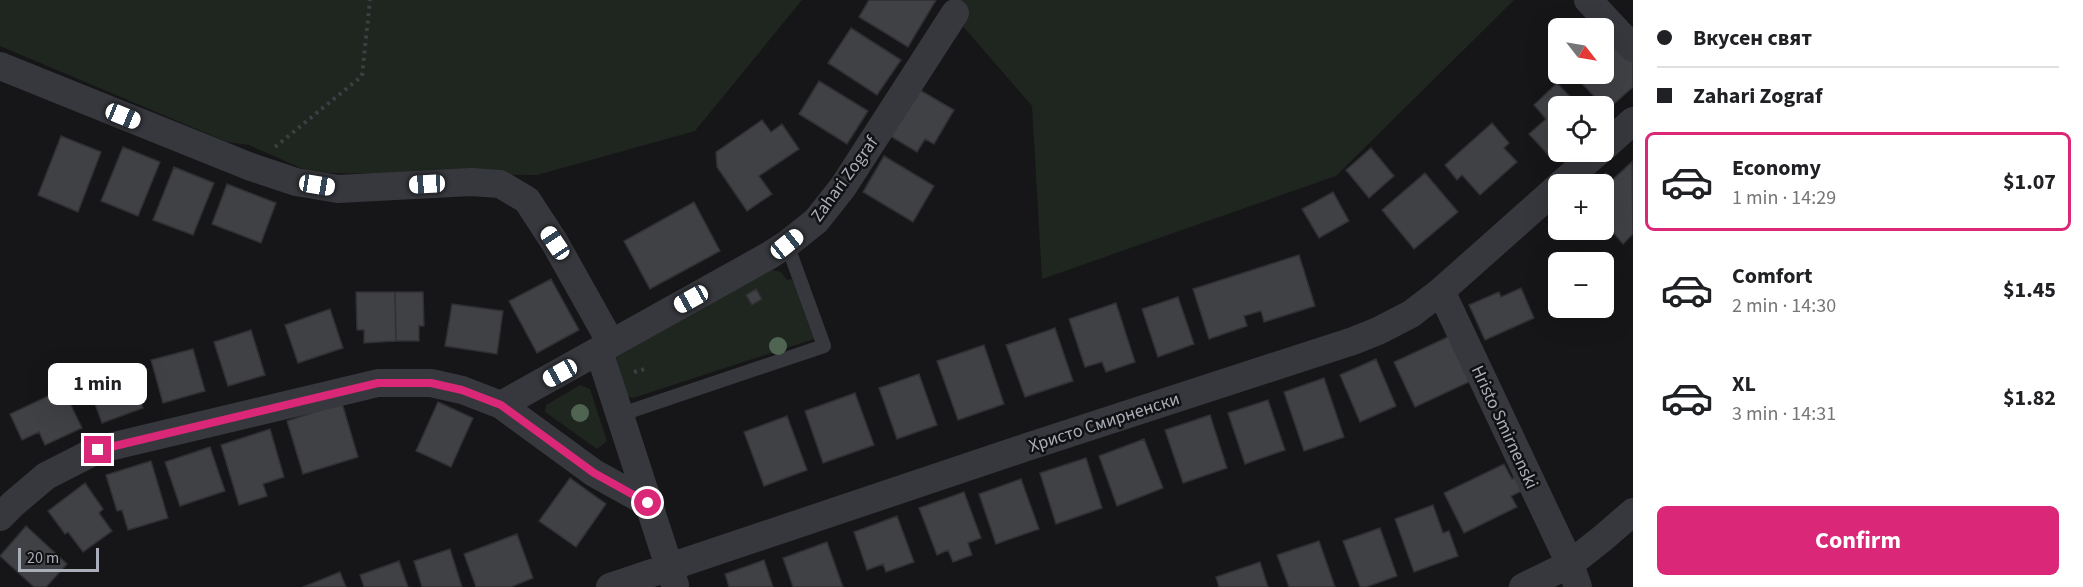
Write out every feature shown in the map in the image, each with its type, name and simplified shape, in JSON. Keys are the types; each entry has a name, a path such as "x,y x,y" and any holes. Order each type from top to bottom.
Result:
{"street":[{"path":"1588,0 1633,48"},
{"name":"Zahari Zograf","path":"501,405 787,244 816,221 843,187 955,13"},
{"path":"0,66 251,167 296,182 338,189 471,182 500,184 527,200 555,243 605,347 619,415 673,578"},
{"path":"1614,138 1633,121"},
{"name":"Христо Смирненски","path":"1573,174 1587,162"},
{"name":"Христо Смирненски","path":"610,587 673,578 1027,447 1378,332 1411,314 1441,291 1548,197"},
{"name":"Hristo Smirnenski","path":"1441,291 1574,575"},
{"path":"0,517 46,476 98,450 378,383 431,383 462,390 501,405 594,473 648,503"},
{"path":"1523,587 1574,575 1604,538 1633,512"}],"lane":[{"path":"619,415 825,346 787,244"}],"path":[{"path":"251,167 362,76 370,0"}],"shaded area":[{"path":"0,0 802,0 695,131 537,175 312,173 249,145 227,142 0,46"},
{"path":"960,0 1514,0 1336,176 1042,279 1032,106 960,23"},
{"path":"769,269 781,272 787,280 792,279 814,339 633,398 627,396 616,357"},
{"path":"580,385 590,389 607,441 597,449 545,412 546,405"}],"building":[{"path":"869,0 936,0 908,47 859,17"},
{"path":"851,28 901,60 877,95 828,63"},
{"path":"1614,39 1633,61 1633,87 1614,104 1614,96 1594,96 1582,84 1614,84"},
{"path":"819,81 868,111 847,144 799,114"},
{"path":"1556,84 1569,96 1548,96 1548,155 1529,134 1546,119 1534,105"},
{"path":"913,86 954,110 934,144 925,139 917,152 885,133"},
{"path":"762,120 771,132 782,124 799,149 759,176 772,194 747,211 717,167 716,152"},
{"path":"1492,123 1509,143 1504,148 1517,162 1480,195 1462,175 1457,180 1445,165"},
{"path":"61,136 101,152 78,212 38,195"},
{"path":"123,147 160,162 138,216 101,201"},
{"path":"1371,148 1394,176 1369,198 1346,170"},
{"path":"884,156 934,186 913,222 863,192"},
{"path":"1632,162 1633,234 1623,244 1614,234 1614,178"},
{"path":"174,167 214,183 193,235 153,220"},
{"path":"1425,173 1458,212 1414,249 1382,210"},
{"path":"227,184 276,203 261,243 212,224"},
{"path":"1333,192 1349,221 1319,238 1302,209"},
{"path":"694,202 720,251 650,289 624,241"},
{"path":"1299,255 1315,306 1264,322 1261,311 1244,316 1247,326 1209,339 1193,289"},
{"path":"551,279 579,330 537,353 509,301"},
{"path":"1521,288 1534,318 1485,340 1469,305 1499,292 1501,297"},
{"path":"756,289 762,299 752,305 746,295"},
{"path":"356,292 395,292 396,341 364,343 364,330 357,330"},
{"path":"395,292 423,292 424,326 419,326 419,341 396,341"},
{"path":"1178,297 1194,344 1158,357 1142,309"},
{"path":"1116,303 1135,362 1106,372 1102,362 1085,367 1069,319"},
{"path":"452,304 503,311 497,354 445,346"},
{"path":"330,309 343,348 298,363 285,325"},
{"path":"1055,328 1073,381 1025,397 1006,345"},
{"path":"251,330 265,375 228,386 214,342"},
{"path":"1450,336 1471,381 1415,407 1394,362"},
{"path":"984,345 1004,404 958,420 937,361"},
{"path":"193,349 205,391 163,403 151,360"},
{"path":"1376,359 1396,406 1360,422 1340,375"},
{"path":"130,370 143,408 102,423 88,385"},
{"path":"919,374 937,425 897,439 879,388"},
{"path":"1324,378 1344,437 1304,451 1284,392"},
{"path":"63,389 82,428 45,445 39,432 22,440 10,414"},
{"path":"855,393 874,445 823,463 805,411"},
{"path":"1268,400 1285,450 1245,464 1228,413"},
{"path":"438,402 473,418 451,467 416,451"},
{"path":"342,403 358,457 303,474 287,421"},
{"path":"1210,415 1227,468 1183,483 1165,430"},
{"path":"787,416 807,470 764,486 744,432"},
{"path":"270,429 284,477 263,484 267,496 239,505 221,445"},
{"path":"1144,439 1163,488 1117,506 1099,456"},
{"path":"210,447 225,491 180,506 165,462"},
{"path":"1086,458 1102,508 1056,524 1040,473"},
{"path":"151,461 168,518 128,530 122,510 117,511 106,475"},
{"path":"1504,464 1512,479 1517,476 1524,490 1511,496 1517,507 1464,533 1444,493"},
{"path":"570,478 606,504 576,547 539,521"},
{"path":"1021,479 1039,529 996,544 979,494"},
{"path":"85,483 103,509 99,513 112,531 83,552 68,532 65,534 48,511"},
{"path":"964,492 981,538 968,543 972,555 953,562 948,550 937,555 919,508"},
{"path":"1433,505 1443,533 1449,531 1458,556 1414,572 1395,519"},
{"path":"897,516 914,562 886,572 883,564 867,570 854,532"},
{"path":"26,526 67,564 46,587 34,587 0,556"},
{"path":"1380,528 1397,576 1360,587 1343,541"},
{"path":"517,534 533,578 511,587 476,587 464,554"},
{"path":"1319,541 1335,587 1289,587 1277,555"},
{"path":"827,542 843,587 793,587 783,558"},
{"path":"450,549 462,587 422,587 414,561"},
{"path":"764,560 773,587 729,587 725,574"},
{"path":"399,561 408,587 364,587 360,575"},
{"path":"1260,562 1268,587 1219,587 1216,577"},
{"path":"340,572 346,587 303,587"}],"route":[{"path":"98,450 378,383 431,383 462,390 501,405 594,473 648,503"}]}
